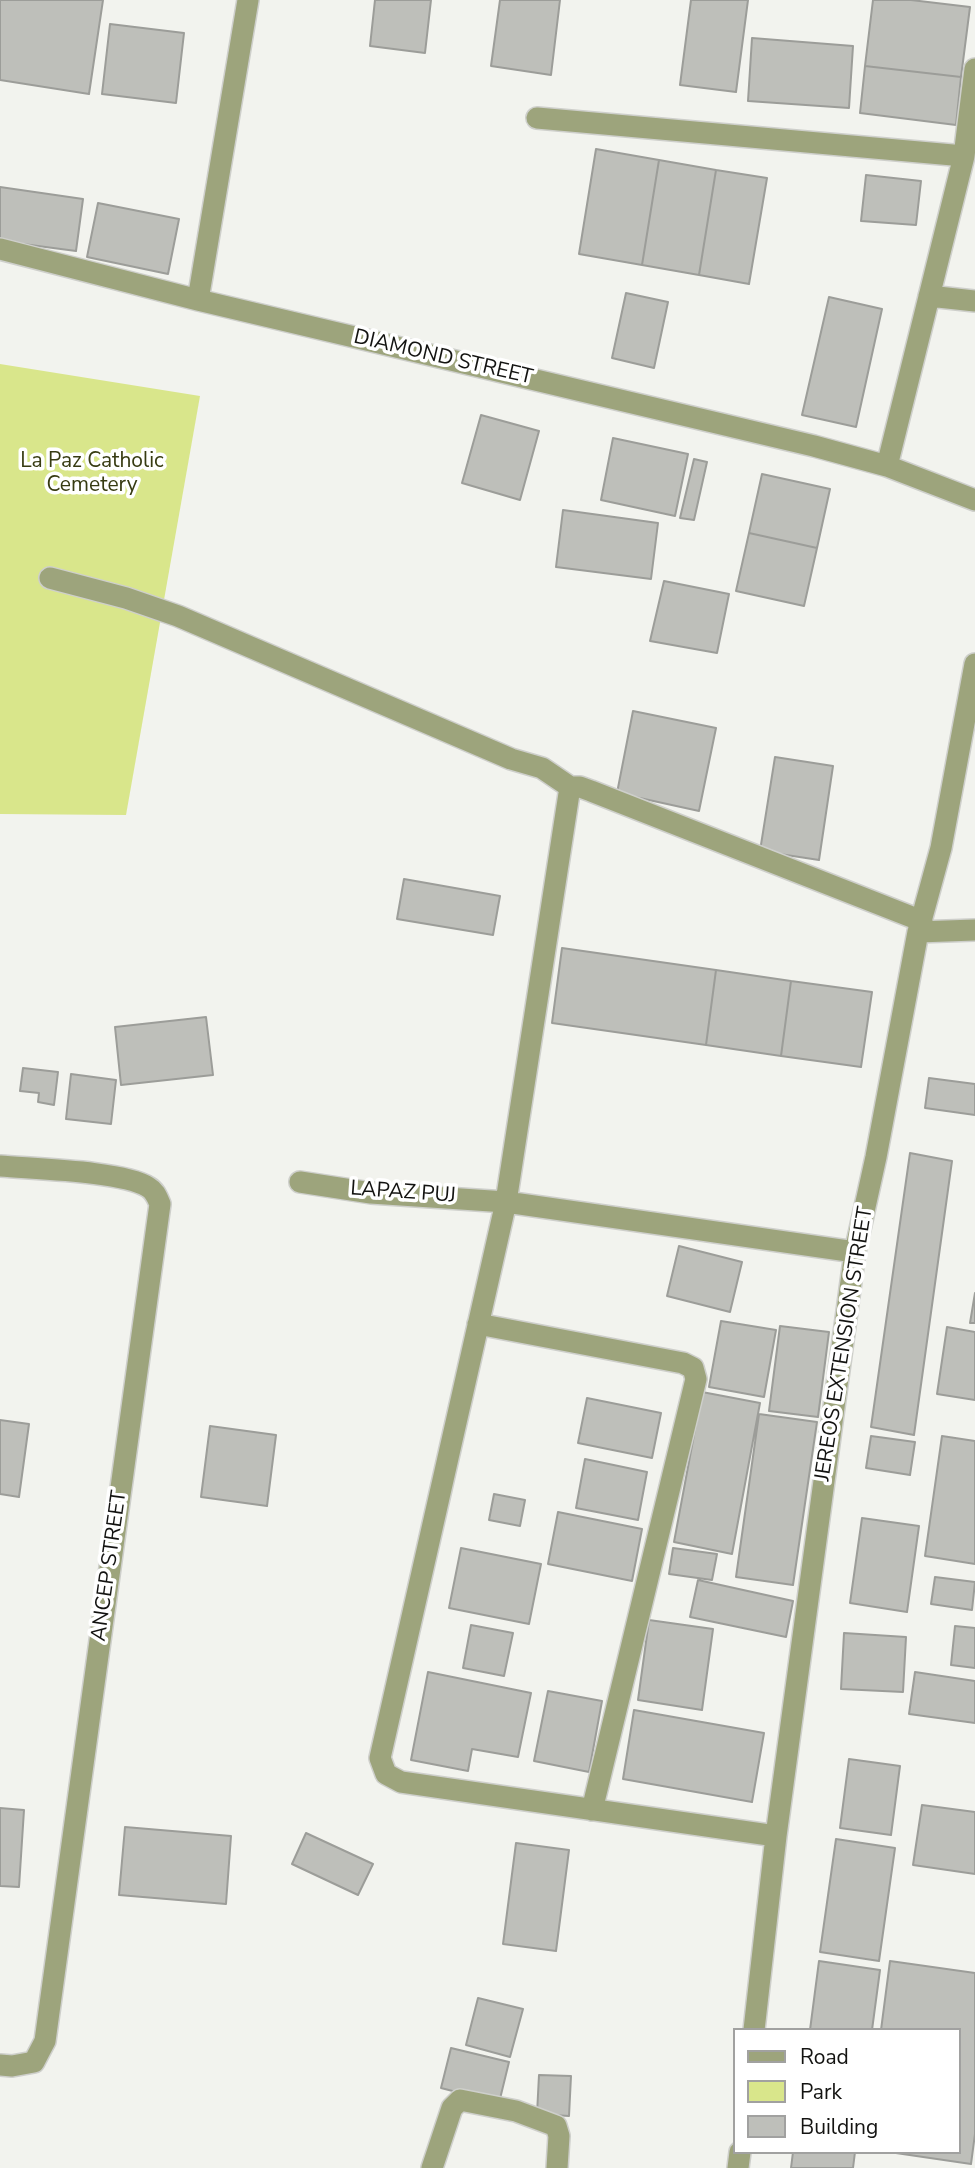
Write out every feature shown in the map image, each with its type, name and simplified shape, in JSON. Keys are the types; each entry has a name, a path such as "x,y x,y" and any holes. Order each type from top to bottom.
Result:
{"street":[{"path":"198,300 248,0"},
{"path":"975,69 964,156 887,466 975,500"},
{"path":"537,118 964,156"},
{"name":"DIAMOND STREET","path":"0,249 198,300 788,439 887,466"},
{"path":"929,296 975,302"},
{"path":"50,578 178,615 512,759 542,768 570,787 591,791 920,927 975,930"},
{"name":"JEREOS EXTENSION STREET","path":"754,2028 776,1836 855,1252 920,927 941,848 975,664"},
{"path":"570,787 506,1202 380,1758 386,1774 401,1782 776,1836"},
{"name":"ANCEP STREET","path":"0,1166 115,1176 146,1185 155,1193 160,1204 44,2041 34,2062 0,2065"},
{"name":"LAPAZ PUJ","path":"300,1182 371,1193 506,1202 855,1252"},
{"path":"478,1324 683,1363 693,1368 696,1378 592,1810"},
{"path":"432,2168 452,2108 460,2100 516,2111 556,2126 560,2146 557,2168"}],"green space":[{"name":"La Paz Catholic Cemetery","path":"0,364 200,396 126,815 0,814"}],"building":[{"path":"0,0 103,0 89,94 0,80"},
{"path":"375,0 431,0 425,53 370,46"},
{"path":"500,0 560,0 551,75 491,66"},
{"path":"691,0 748,0 736,92 680,85"},
{"path":"873,0 911,0 970,7 961,77 865,66"},
{"path":"110,24 184,33 176,103 102,94"},
{"path":"752,38 853,46 849,108 748,101"},
{"path":"865,66 961,77 956,125 860,113"},
{"path":"596,149 659,160 642,265 579,254"},
{"path":"659,160 716,170 699,275 642,265"},
{"path":"716,170 767,178 749,284 699,275"},
{"path":"866,175 921,181 916,225 861,221"},
{"path":"0,187 83,199 76,251 0,241"},
{"path":"98,203 179,219 168,274 87,257"},
{"path":"626,293 668,302 654,368 612,358"},
{"path":"829,297 882,309 856,427 802,415"},
{"path":"481,415 539,431 520,500 462,483"},
{"path":"613,438 688,454 675,516 601,500"},
{"path":"694,459 707,462 694,520 680,518"},
{"path":"762,474 830,489 817,548 749,533"},
{"path":"563,510 658,523 651,579 556,567"},
{"path":"749,533 817,548 804,606 736,591"},
{"path":"664,581 729,594 717,653 650,641"},
{"path":"633,711 716,728 699,811 617,793"},
{"path":"775,757 833,766 819,860 760,851"},
{"path":"404,879 500,896 493,935 397,919"},
{"path":"562,948 716,970 706,1045 552,1023"},
{"path":"716,970 791,981 781,1056 706,1045"},
{"path":"791,981 872,992 861,1067 781,1056"},
{"path":"206,1017 213,1075 121,1085 115,1027"},
{"path":"23,1068 58,1072 54,1105 38,1102 39,1093 20,1091"},
{"path":"71,1074 116,1080 111,1124 66,1119"},
{"path":"929,1078 975,1084 975,1115 925,1108"},
{"path":"910,1153 952,1161 914,1435 871,1427"},
{"path":"679,1246 742,1262 730,1312 667,1296"},
{"path":"975,1293 975,1323 970,1323"},
{"path":"721,1321 776,1330 764,1397 709,1387"},
{"path":"780,1326 829,1332 818,1417 769,1411"},
{"path":"947,1327 975,1332 975,1400 937,1394"},
{"path":"702,1392 760,1403 732,1554 674,1542"},
{"path":"587,1398 661,1413 652,1458 578,1443"},
{"path":"759,1414 817,1422 793,1585 736,1577"},
{"path":"0,1420 29,1424 19,1497 0,1494"},
{"path":"210,1426 276,1435 267,1506 201,1497"},
{"path":"871,1436 915,1442 910,1475 866,1468"},
{"path":"942,1436 975,1441 975,1564 925,1556"},
{"path":"585,1459 647,1472 638,1520 576,1508"},
{"path":"494,1494 525,1500 520,1526 489,1520"},
{"path":"558,1512 642,1529 632,1581 548,1564"},
{"path":"862,1518 919,1526 907,1612 850,1603"},
{"path":"461,1548 541,1564 529,1624 449,1608"},
{"path":"673,1548 717,1554 712,1580 669,1574"},
{"path":"935,1577 975,1582 972,1610 931,1604"},
{"path":"698,1580 793,1601 786,1637 690,1617"},
{"path":"649,1620 713,1629 702,1710 638,1700"},
{"path":"471,1625 513,1633 504,1676 463,1668"},
{"path":"955,1626 975,1628 975,1668 951,1665"},
{"path":"844,1633 906,1637 903,1692 841,1689"},
{"path":"428,1672 531,1693 518,1757 472,1749 468,1771 411,1760"},
{"path":"915,1672 975,1681 975,1723 909,1714"},
{"path":"548,1691 602,1701 589,1772 534,1761"},
{"path":"634,1710 764,1733 752,1802 623,1779"},
{"path":"849,1759 900,1766 891,1835 840,1828"},
{"path":"922,1805 975,1812 975,1874 913,1865"},
{"path":"0,1808 24,1810 19,1887 0,1886"},
{"path":"125,1827 231,1836 226,1904 119,1895"},
{"path":"306,1833 373,1864 358,1895 292,1864"},
{"path":"836,1839 895,1848 879,1961 820,1952"},
{"path":"516,1843 569,1850 556,1951 503,1944"},
{"path":"819,1961 880,1970 872,2028 810,2028"},
{"path":"890,1961 975,1973 975,2134 971,2164 903,2154 961,2154 961,2028 881,2028"},
{"path":"478,1998 523,2009 510,2057 466,2045"},
{"path":"451,2048 509,2062 499,2103 441,2088"},
{"path":"539,2075 571,2076 569,2116 537,2114"},
{"path":"793,2154 855,2154 853,2168 791,2168"}]}
